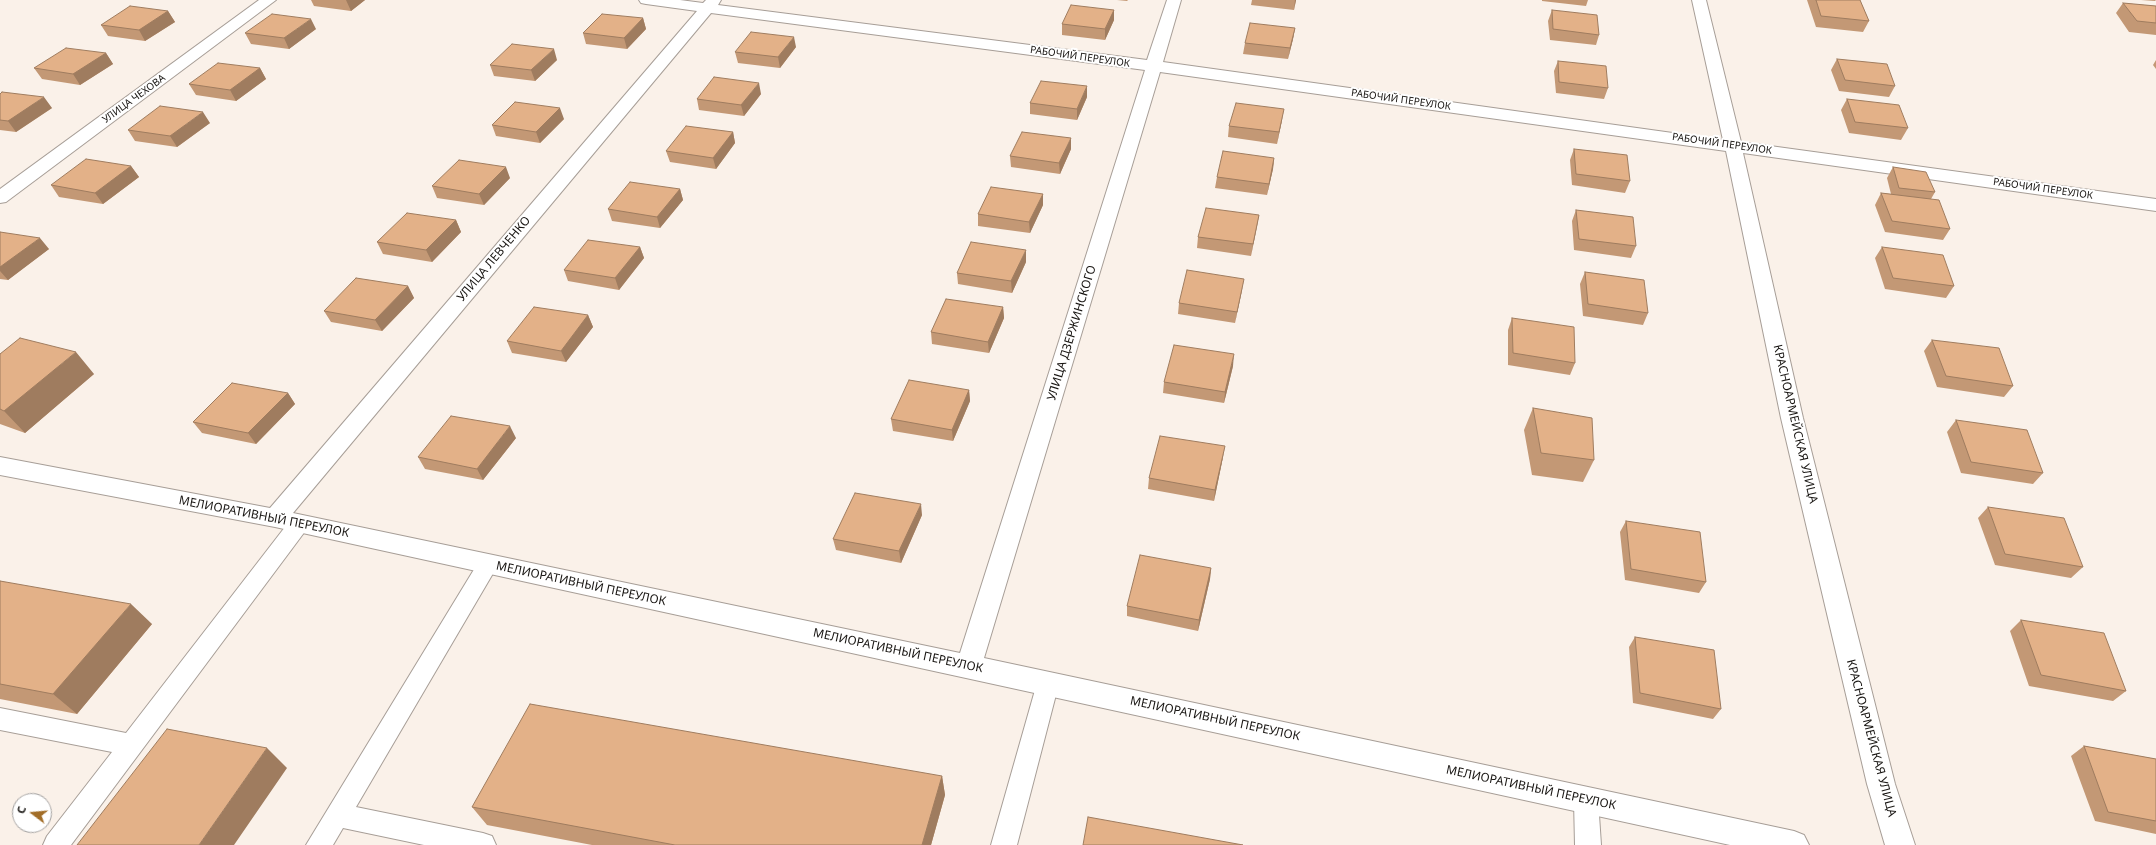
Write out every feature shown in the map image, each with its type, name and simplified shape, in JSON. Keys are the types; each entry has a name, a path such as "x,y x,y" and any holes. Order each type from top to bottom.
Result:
{"street":[{"name":"УЛИЦА ЧЕХОВА","path":"0,198 268,0"},
{"name":"РАБОЧИЙ ПЕРЕУЛОК","path":"646,0 711,4 2156,205"},
{"name":"УЛИЦА ДЗЕРЖИНСКОГО","path":"969,666 1174,0"},
{"name":"КРАСНОАРМЕЙСКАЯ УЛИЦА","path":"1699,0 1733,146 1794,426 1881,784 1900,845"},
{"name":"УЛИЦА ЛЕВЧЕНКО","path":"275,518 711,4"},
{"name":"МЕЛИОРАТИВНЫЙ ПЕРЕУЛОК","path":"0,466 275,518 1048,683 1794,845"}],"lane":[{"path":"56,845 299,524"},
{"path":"319,845 488,564"},
{"path":"1004,845 1048,683"},
{"path":"0,719 131,745"},
{"path":"1586,800 1588,845"},
{"path":"337,815 483,845"}],"building":[{"path":"1816,0 1860,0 1869,21 1821,16"},
{"path":"2123,3 2156,6 2156,23 2137,21"},
{"path":"1071,5 1114,10 1105,29 1062,24"},
{"path":"130,6 168,11 139,30 101,25"},
{"path":"1552,10 1597,15 1599,35 1553,29"},
{"path":"272,14 311,19 284,38 245,33"},
{"path":"602,14 643,18 624,38 583,33"},
{"path":"1250,23 1295,28 1290,48 1245,43"},
{"path":"751,32 794,37 778,57 735,52"},
{"path":"512,44 554,49 531,70 490,65"},
{"path":"66,48 106,53 73,74 34,68"},
{"path":"1837,59 1887,64 1895,86 1845,80"},
{"path":"1558,61 1606,66 1608,88 1559,82"},
{"path":"218,63 260,68 230,90 189,84"},
{"path":"714,77 759,83 741,105 697,99"},
{"path":"1041,81 1087,86 1077,109 1030,103"},
{"path":"2,92 44,97 8,121 0,120 0,94"},
{"path":"1847,99 1899,105 1908,128 1855,122"},
{"path":"515,102 560,108 536,132 492,125"},
{"path":"1236,103 1284,109 1279,132 1229,126"},
{"path":"160,106 203,112 170,136 128,130"},
{"path":"686,126 733,132 713,158 666,151"},
{"path":"1022,132 1071,138 1059,163 1010,156"},
{"path":"1574,149 1627,155 1630,181 1576,174"},
{"path":"1223,151 1274,158 1269,184 1217,177"},
{"path":"86,159 131,166 95,193 51,185"},
{"path":"459,160 506,167 479,194 432,186"},
{"path":"1893,167 1926,172 1935,192 1899,188"},
{"path":"630,182 680,189 657,217 608,209"},
{"path":"991,187 1043,194 1029,222 978,214"},
{"path":"1881,193 1939,200 1950,229 1892,221"},
{"path":"1206,208 1259,215 1253,244 1198,237"},
{"path":"1576,210 1633,217 1636,246 1579,239"},
{"path":"407,213 456,220 426,250 377,242"},
{"path":"0,232 40,238 0,267"},
{"path":"588,240 640,247 615,278 564,270"},
{"path":"971,242 1026,250 1011,281 957,273"},
{"path":"1882,247 1943,255 1954,286 1893,278"},
{"path":"1187,270 1244,279 1237,312 1179,303"},
{"path":"1585,272 1644,280 1648,313 1588,304"},
{"path":"356,278 408,286 375,320 324,311"},
{"path":"946,299 1003,307 988,342 931,332"},
{"path":"534,307 588,315 561,351 507,341"},
{"path":"1512,318 1574,327 1575,363 1513,353"},
{"path":"20,338 76,352 4,411 0,409 0,354"},
{"path":"1932,340 1999,348 2013,386 1946,376"},
{"path":"1174,345 1234,354 1225,392 1164,382"},
{"path":"909,380 969,390 952,430 891,419"},
{"path":"232,383 288,393 248,433 193,422"},
{"path":"1533,408 1592,418 1594,460 1541,453"},
{"path":"451,416 510,426 477,469 418,457"},
{"path":"1956,420 2027,430 2043,473 1971,462"},
{"path":"1160,436 1225,446 1215,490 1149,478"},
{"path":"855,493 921,504 899,551 833,539"},
{"path":"1988,507 2064,518 2083,567 2005,554"},
{"path":"1626,521 1700,532 1706,582 1631,569"},
{"path":"1140,555 1211,568 1199,620 1127,606"},
{"path":"0,581 131,604 53,694 0,684"},
{"path":"2021,620 2104,633 2126,691 2041,675"},
{"path":"1635,637 1714,650 1721,709 1640,693"},
{"path":"530,704 942,776 922,845 675,845 472,807"},
{"path":"167,729 267,748 199,845 77,845"},
{"path":"2084,746 2156,759 2156,821 2108,812"},
{"path":"1088,817 1243,845 1083,845"}]}
